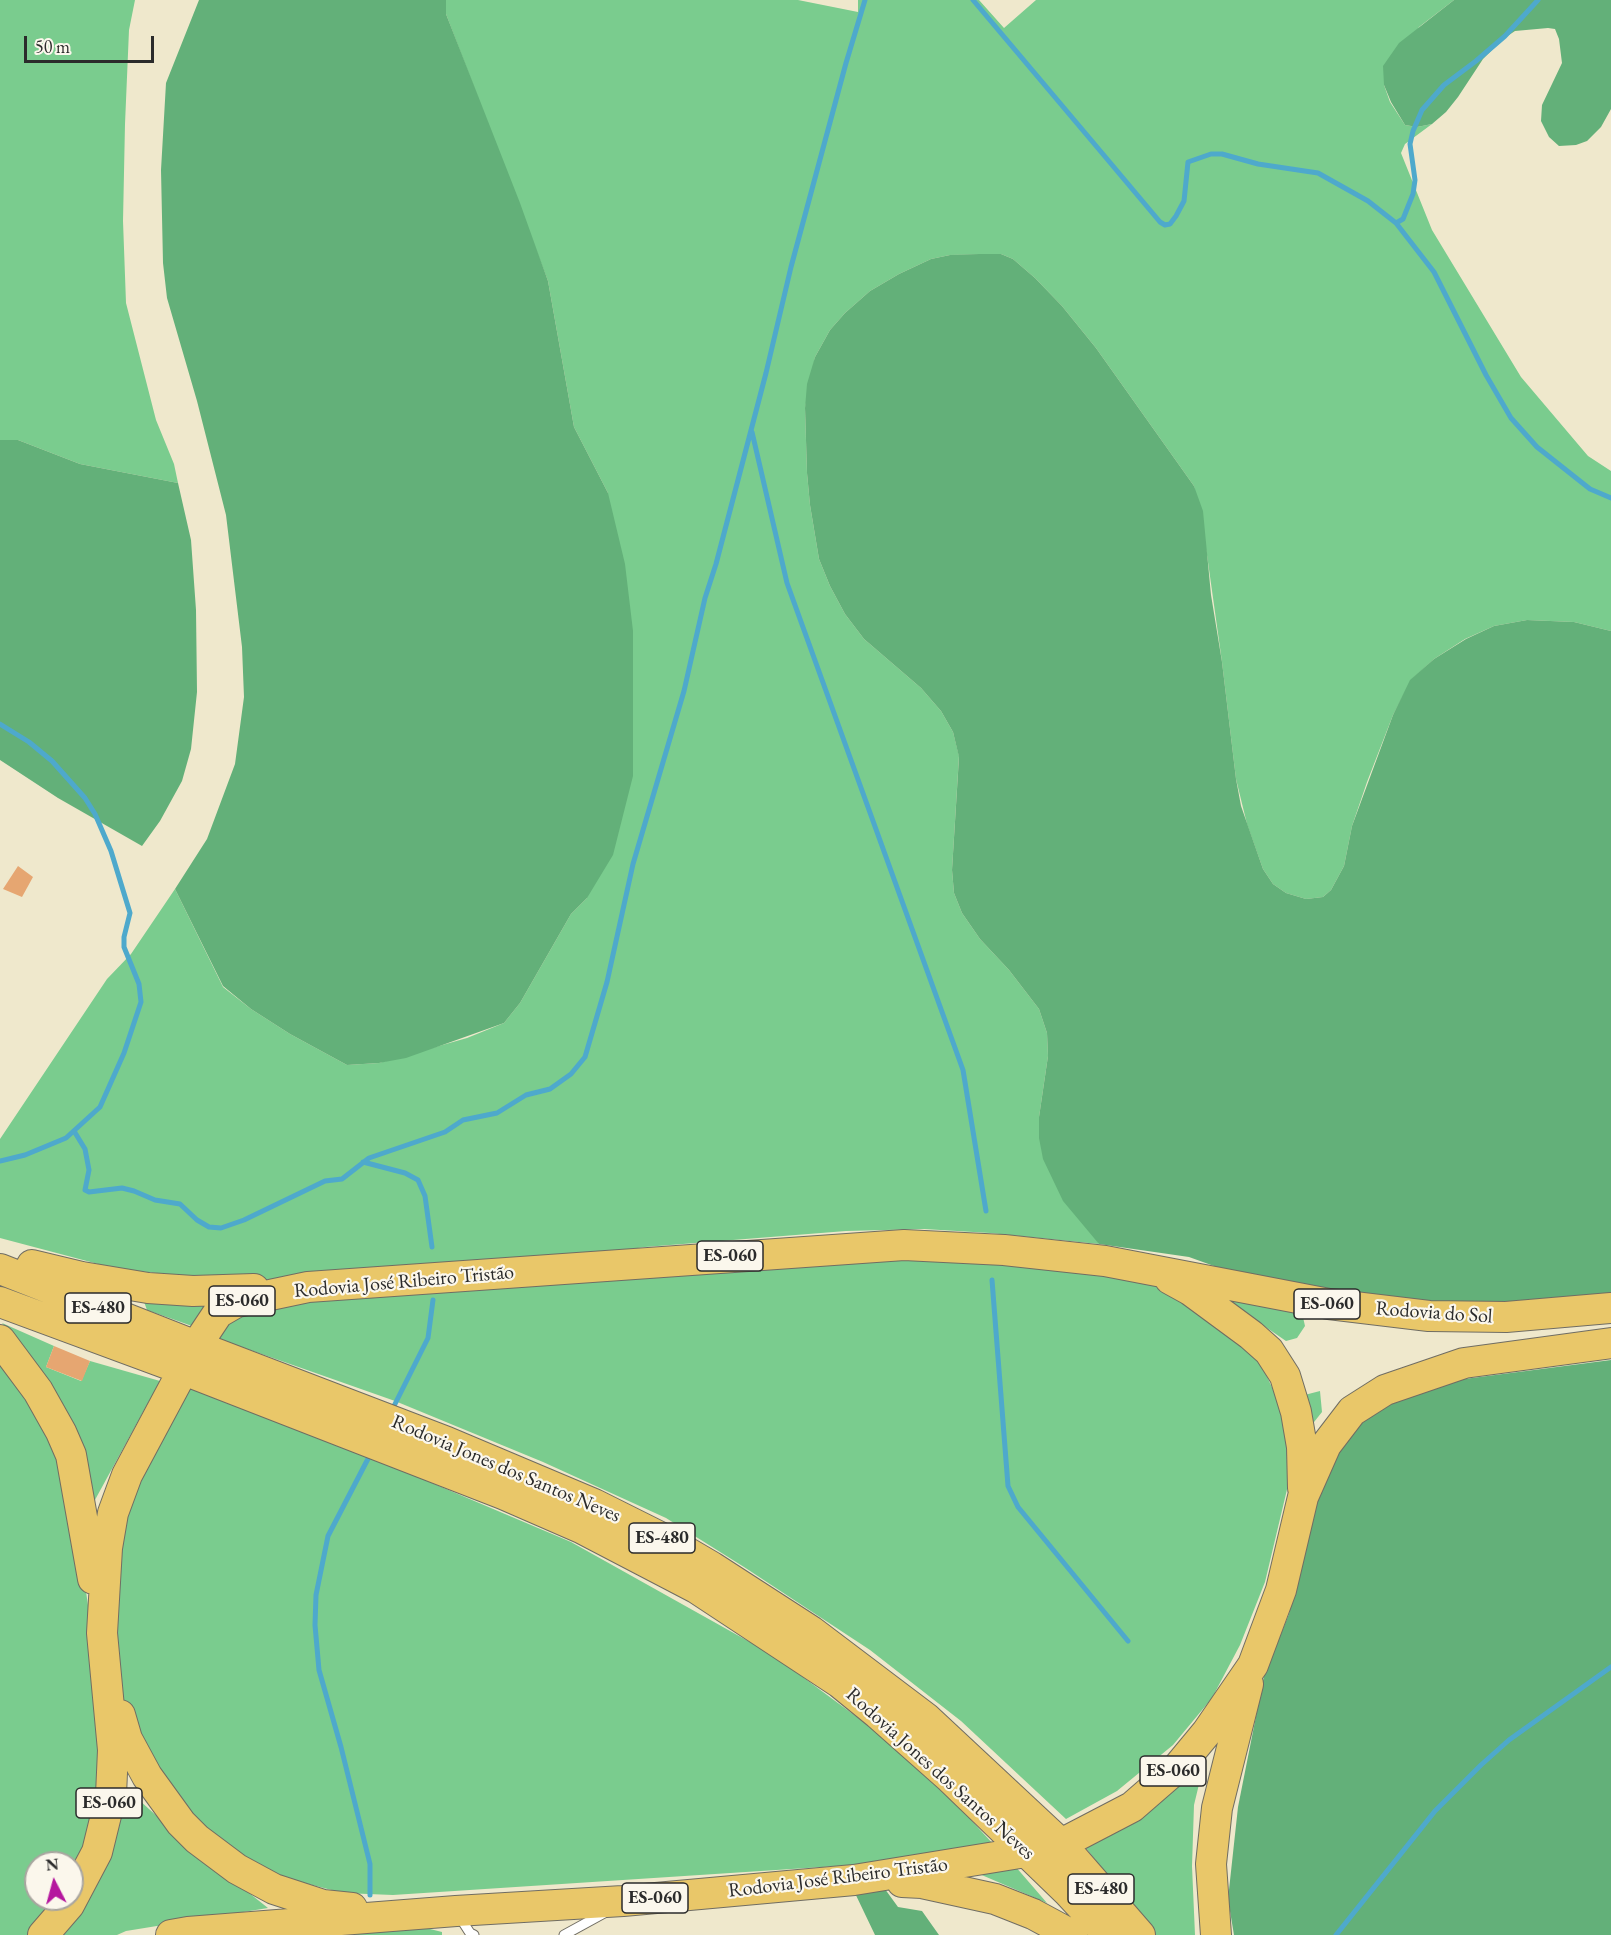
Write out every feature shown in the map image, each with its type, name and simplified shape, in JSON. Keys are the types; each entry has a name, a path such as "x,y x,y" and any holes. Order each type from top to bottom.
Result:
{"main road":[{"name":"Rodovia José Ribeiro Tristão","path":"43,1935 69,1905 97,1852 111,1795 113,1750 103,1643 107,1548 114,1514 127,1475 190,1358 218,1313 237,1302 308,1287 904,1245 1004,1250 1104,1261 1152,1269"},
{"path":"0,1257 82,1277 148,1288 193,1291 308,1287"},
{"name":"Rodovia Jones dos Santos Neves","path":"0,1269 190,1358 581,1528 696,1588 848,1689 949,1777 1069,1893 1108,1935"},
{"path":"1152,1269 1190,1290 1269,1351 1285,1376 1296,1412 1302,1447 1303,1497"},
{"name":"Rodovia do Sol","path":"1152,1269 1329,1304 1429,1317 1506,1317 1611,1308"},
{"name":"Rodovia Jones dos Santos Neves","path":"0,1302 190,1358 447,1442 594,1504 712,1567 812,1631 926,1718 1061,1844 1140,1935"},
{"path":"0,1340 38,1391 62,1432 71,1455 103,1643 127,1739 142,1767 181,1823 237,1869 274,1889 323,1905 456,1911"},
{"name":"ES-060","path":"1303,1497 1326,1445 1335,1432 1352,1411 1385,1390 1464,1363 1611,1343"},
{"name":"Rodovia José Ribeiro Tristão","path":"171,1935 456,1911 623,1902 854,1880 1026,1852 1061,1844 1132,1807 1178,1767 1207,1732 1253,1665 1281,1590 1303,1497"},
{"path":"1216,1935 1211,1864 1216,1808 1253,1665"},
{"path":"854,1880 922,1883 995,1899 1032,1914 1072,1935"}],"lane":[{"path":"564,1935 581,1931 623,1902"},
{"path":"456,1911 470,1933 474,1935"}],"green space":[{"path":"0,0 135,0 129,30 125,124 123,221 126,303 156,420 174,464 178,483 80,464 18,440 0,440"},
{"path":"199,0 446,0 446,14 548,281 574,427 608,493 625,564 633,631 633,776 613,855 587,898 571,914 520,1003 504,1023 406,1058 379,1063 347,1065 290,1034 251,1009 223,986 175,889 207,839 235,764 244,697 242,647 226,515 197,401 167,298 163,263 161,170 166,83"},
{"path":"446,0 798,0 858,12 858,0 979,0 1004,28 1036,0 1454,0 1419,27 1384,85 1390,102 1405,125 1417,127 1432,124 1405,144 1401,153 1432,230 1521,377 1588,456 1611,471 1611,631 1574,622 1527,620 1494,626 1465,639 1434,659 1411,680 1393,715 1367,782 1352,826 1344,866 1331,890 1323,897 1306,899 1286,893 1273,884 1263,869 1247,824 1236,779 1207,555 1194,486 1096,348 1062,306 1013,259 1001,254 950,255 931,259 870,291 830,330 815,357 805,408 807,473 819,559 845,614 864,639 921,688 941,711 953,732 959,756 952,870 954,893 962,913 980,939 1009,970 1039,1009 1047,1033 1048,1056 1039,1117 1099,1244 924,1229 846,1231 645,1247 575,1257 237,1281 117,1269 0,1238 0,1139 107,979 131,954 175,889 223,987 251,1009 290,1034 347,1065 379,1063 467,1038 504,1023 520,1003 571,914 587,898 608,493 574,427 548,281 446,14"},
{"path":"1454,0 1611,0 1611,109 1601,127 1587,141 1576,145 1559,146 1549,137 1541,121 1542,105 1562,63 1559,39 1555,29 1548,28 1515,31 1503,39 1483,59 1446,112 1432,124 1417,127 1405,125 1384,85 1383,66 1399,43"},
{"path":"1001,254 1013,259 1062,306 1096,348 1194,486 1203,511 1211,595 1241,806 1263,869 1273,884 1286,893 1306,899 1323,897 1331,890 1344,866 1352,826 1393,715 1410,680 1434,659 1466,639 1494,626 1527,620 1574,622 1611,631 1611,1297 1443,1306 1239,1275 1189,1257 1099,1244 1063,1201 1043,1159 1039,1138 1039,1117 1048,1056 1047,1033 1039,1009 1009,970 980,939 962,913 954,893 952,870 959,757 953,732 941,711 921,688 864,639 845,614 819,559 807,473 805,408 807,384 815,357 830,330 845,313 870,291 931,259 950,255"},
{"path":"0,440 18,440 80,464 178,483 191,540 196,610 197,692 191,749 182,781 160,821 142,846 58,798 0,760"},
{"path":"854,1257 977,1260 1106,1273 1158,1286 1255,1351 1284,1413 1289,1481 1265,1582 1240,1645 1212,1698 1173,1745 1117,1791 1066,1819 961,1721 870,1650 666,1518 543,1462 395,1401 219,1339 223,1323 248,1307"},
{"path":"1222,1297 1302,1313 1305,1326 1297,1338 1286,1341"},
{"path":"143,1299 213,1301 192,1326 147,1310"},
{"path":"2,1323 54,1346 46,1367 81,1381 90,1361 160,1381 90,1509 22,1348"},
{"path":"0,1350 33,1399 71,1489 101,1694 103,1797 84,1851 24,1851 24,1911 50,1911 29,1935 0,1935"},
{"path":"1611,1360 1611,1935 1234,1935 1228,1899 1238,1807 1264,1676 1289,1614 1318,1474 1352,1429 1391,1398 1449,1381"},
{"path":"201,1385 571,1542 773,1655 869,1726 960,1808 994,1845 947,1854 853,1865 393,1895 343,1893 278,1876 222,1846 167,1788 127,1720 112,1643 117,1554 135,1483 180,1390"},
{"path":"1320,1391 1322,1412 1299,1441 1289,1399"},
{"path":"1207,1751 1194,1805 1192,1866 1195,1935 1156,1935 1085,1847"},
{"path":"128,1790 191,1847 268,1908 126,1931 117,1935 53,1935 68,1911 84,1911 84,1885 109,1844"},
{"path":"1015,1866 1047,1903 977,1873"},
{"path":"882,1885 898,1907 922,1911 939,1935 875,1935 853,1889"},
{"path":"418,1926 442,1932 442,1935 277,1935"}],"building":[{"path":"18,866 33,877 22,897 3,889"},
{"path":"54,1346 90,1361 82,1381 46,1367"}],"waterway":[{"path":"74,1131 85,1149 89,1170 85,1190 89,1192 122,1188 134,1191 155,1200 180,1204 197,1220 209,1227 221,1228 244,1220 325,1181 342,1179 369,1158 445,1132 463,1120 497,1113 526,1095 550,1089 571,1074 585,1057 607,982 633,864 684,691 705,598 766,373 791,267 865,0"},
{"path":"973,0 1160,222 1165,225 1170,224 1184,201 1188,162 1211,154 1222,154 1258,164 1318,173 1368,201 1396,223 1434,272 1486,375 1511,418 1537,447 1590,489 1611,498"},
{"path":"1396,223 1403,219 1413,194 1415,180 1410,144 1422,110 1444,85 1505,36 1538,0"},
{"path":"752,432 787,583 963,1070 986,1211"},
{"path":"0,724 29,742 52,761 85,798 95,814 111,851 130,913 124,947 139,984 141,1002 124,1053 100,1107 66,1138 25,1155 0,1161"},
{"path":"363,1162 405,1173 418,1180 425,1196 432,1247"},
{"path":"992,1280 1008,1486 1018,1507 1128,1641"},
{"path":"391,1412 428,1338 433,1300"},
{"path":"370,1895 370,1864 319,1670 315,1625 316,1595 328,1536 371,1453"},
{"path":"1336,1935 1435,1811 1481,1765 1509,1740 1611,1667"}]}
